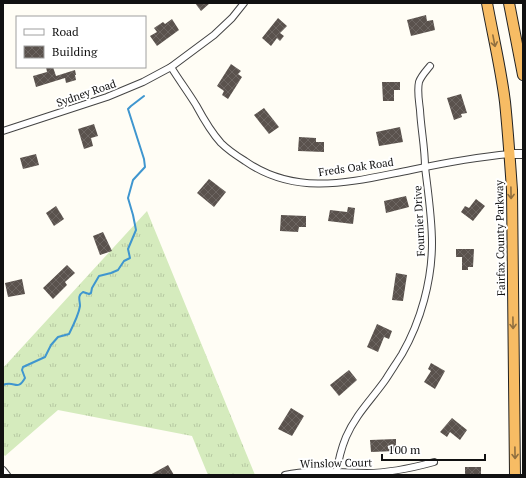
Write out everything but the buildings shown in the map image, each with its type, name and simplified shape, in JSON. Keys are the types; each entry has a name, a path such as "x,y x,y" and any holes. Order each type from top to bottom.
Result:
{"highway":[{"name":"Fairfax County Parkway","path":"487,3 505,102 510,154 512,190 515,475"},
{"path":"509,3 523,76"}],"street":[{"name":"Sydney Road","path":"3,131 108,97 143,82 171,67 214,34 232,18 244,3"},
{"name":"Fournier Drive","path":"336,473 341,450 352,424 386,379 403,353 416,325 426,293 430,273 432,249 425,155 421,132 418,92 420,81 430,66"},
{"name":"Freds Oak Road","path":"171,67 222,144 233,154 248,164 272,176 284,180 300,183 330,184 359,180 454,161 510,154 523,154"},
{"name":"Winslow Court","path":"285,475 306,472 386,472 434,462"},
{"path":"3,470 7,475"}],"green space":[{"path":"147,211 255,475 208,475 192,436 58,410 5,456 3,454 3,368"}],"waterway":[{"path":"3,385 20,384 25,378 22,370 23,367 45,357 51,345 58,337 69,334 80,306 79,297 81,294 83,292 89,294 91,293 92,288 99,276 118,270 124,261 130,258 128,249 136,230 128,198 133,180 145,167 144,159 128,109 144,96"}]}
